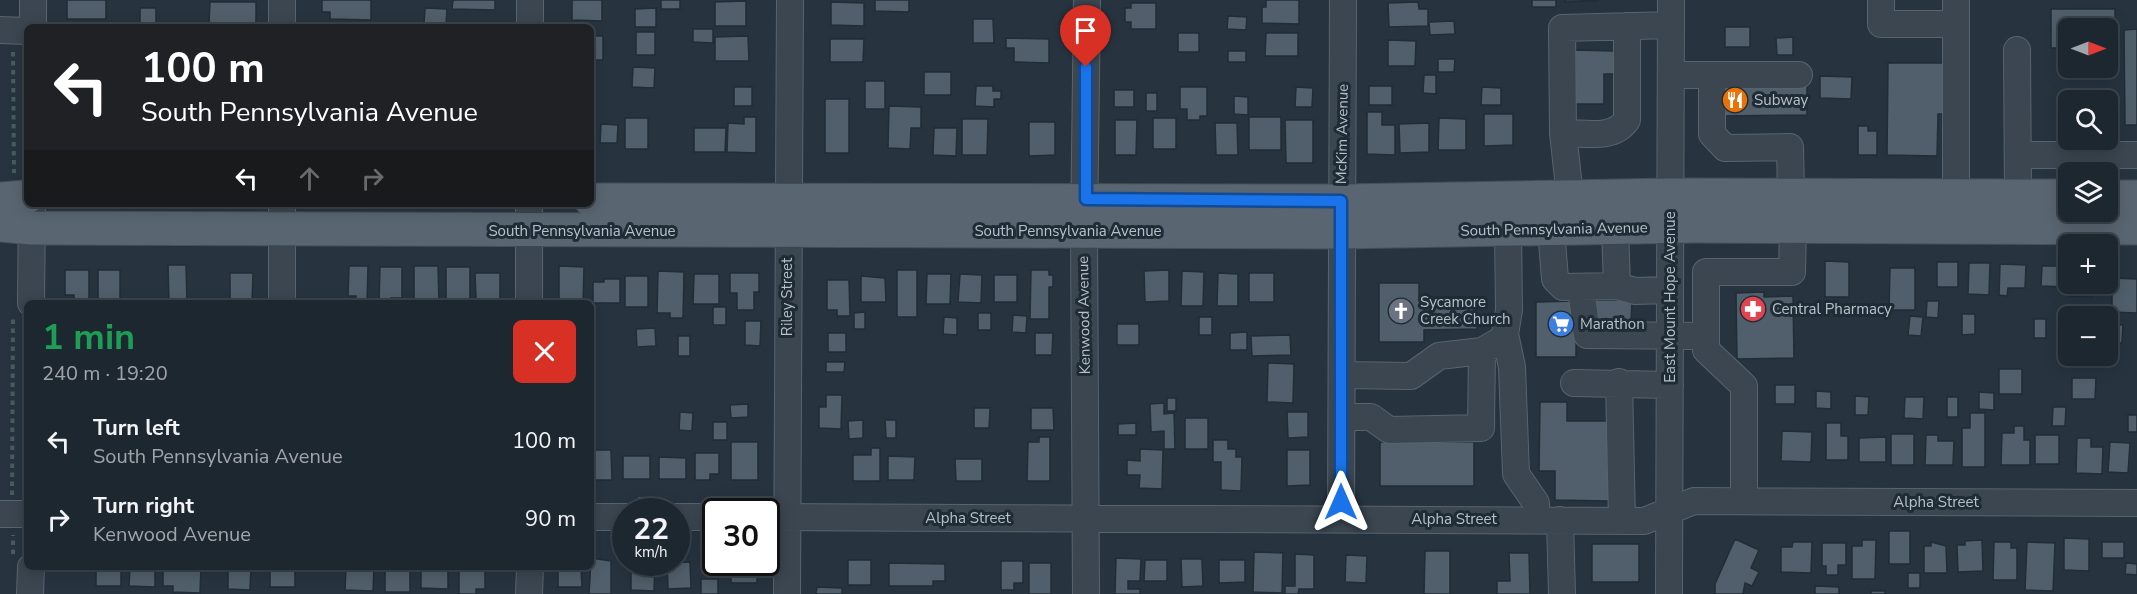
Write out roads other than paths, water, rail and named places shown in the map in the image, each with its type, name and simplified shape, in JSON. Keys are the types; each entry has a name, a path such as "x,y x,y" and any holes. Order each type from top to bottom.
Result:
{"main road":[{"name":"South Pennsylvania Avenue","path":"1341,217 1570,196 1671,211 1792,211 2137,228"},
{"name":"South Pennsylvania Avenue","path":"1792,211 1956,196 2058,196"},
{"path":"2118,196 2137,197"},
{"name":"South Pennsylvania Avenue","path":"594,200 787,215"},
{"name":"South Pennsylvania Avenue","path":"61,207 282,217 1085,215 1341,217 1508,231 1615,227 1671,211"}],"street":[{"path":"18,30 33,0"},
{"path":"282,0 282,24"},
{"path":"530,0 530,24"},
{"name":"Riley Street","path":"778,498 787,215 790,0"},
{"name":"Kenwood Avenue","path":"1086,594 1087,0"},
{"name":"McKim Avenue","path":"1341,519 1343,0"},
{"path":"1881,0 1881,24 1956,12 1956,196"},
{"path":"1570,196 1563,133 1562,28 1628,26 1671,12"},
{"name":"East Mount Hope Avenue","path":"1670,594 1671,12"},
{"path":"1563,133 1610,133 1619,130 1627,120 1628,26"},
{"path":"2017,50 2018,196"},
{"path":"1671,75 1799,75"},
{"path":"1712,75 1712,134 1725,148 1790,147 1792,272 1706,272 1706,350 1744,386 1744,501"},
{"path":"2018,155 2137,155"},
{"path":"17,205 22,305"},
{"path":"282,217 282,300"},
{"path":"529,217 529,300"},
{"path":"1615,227 1617,286"},
{"path":"1551,229 1556,279 1563,287 1617,286 1635,291 1670,290"},
{"path":"1508,231 1510,290 1505,333 1512,367 1516,474 1549,520 1562,594"},
{"path":"1581,288 1587,335 1706,336"},
{"path":"1342,375 1411,376 1439,356 1482,351 1501,340 1505,333"},
{"path":"1342,417 1371,417 1389,430 1481,428 1482,351"},
{"path":"1574,383 1619,382 1670,385"},
{"path":"1619,382 1622,520"},
{"name":"Alpha Street","path":"780,517 1644,521 1694,501 2137,502"},
{"path":"3,506 24,513"},
{"path":"594,517 612,517"},
{"name":"Riley Street","path":"780,540 787,594"},
{"path":"30,594 31,570"},
{"path":"530,570 530,594"}],"place":[{"name":"Subway","path":"1735,100"},
{"name":"Central Pharmacy","path":"1753,309"},
{"name":"Sycamore Creek Church","path":"1401,311"},
{"name":"Marathon","path":"1561,324"}]}
